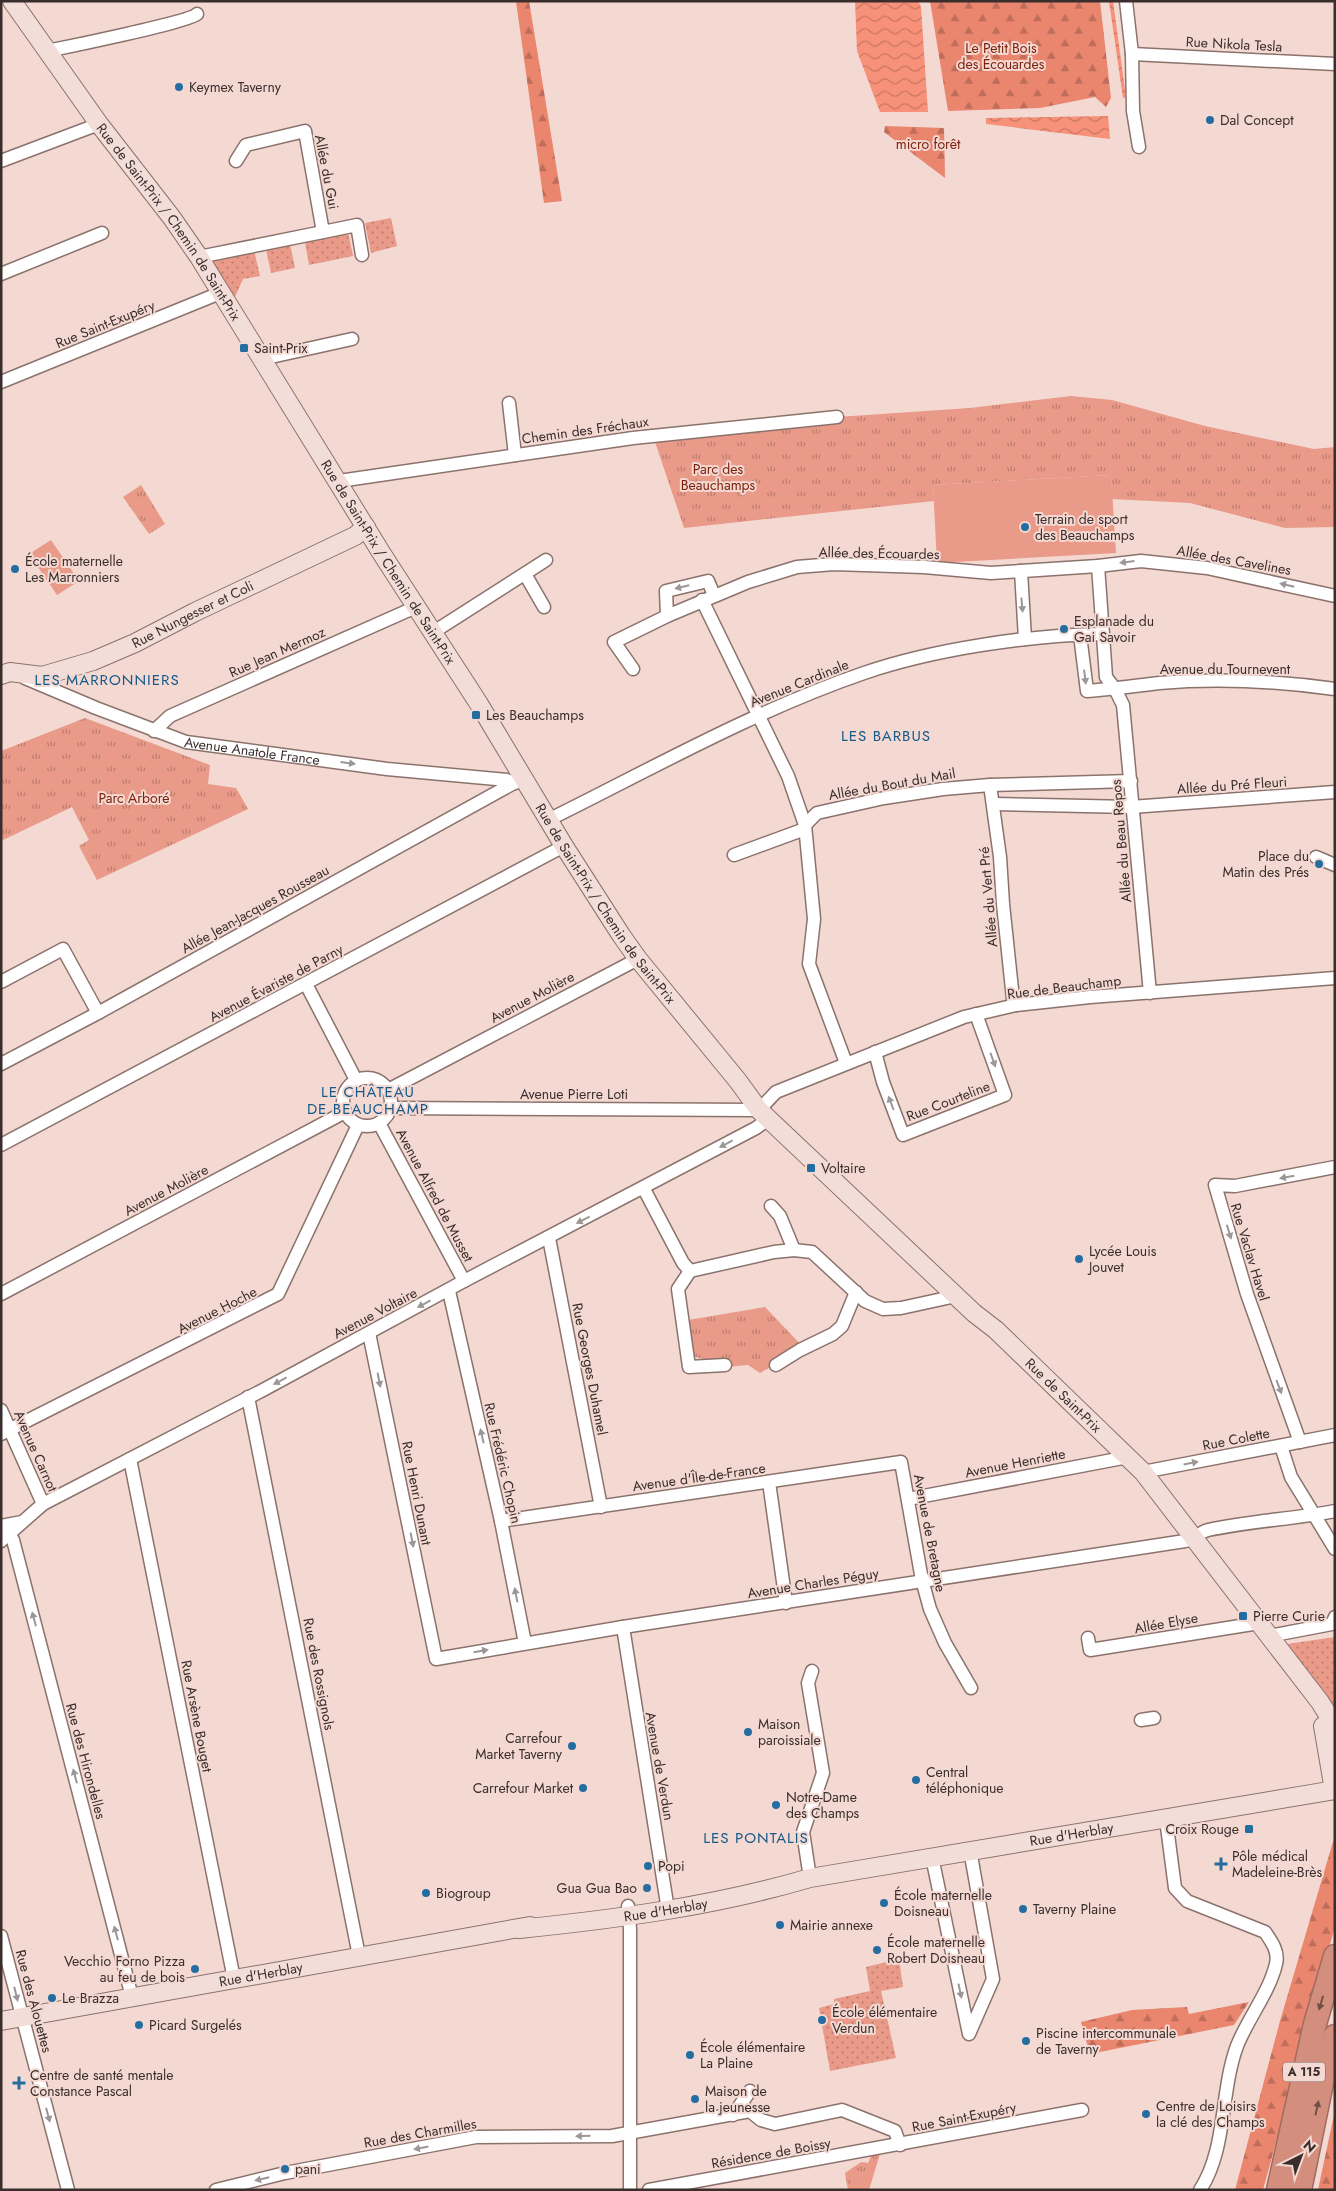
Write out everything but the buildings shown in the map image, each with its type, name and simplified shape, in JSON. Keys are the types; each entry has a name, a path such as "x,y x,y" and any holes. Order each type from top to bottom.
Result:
{"highway":[{"name":"A 115","path":"1278,2190 1315,2024 1335,1956"},
{"name":"A 115","path":"1300,2190 1322,2083 1335,2036"}],"street":[{"name":"Rue de Saint-Prix / Chemin de Saint-Prix","path":"12,1 99,124 144,180 199,257 432,633 479,704 519,781 548,820 638,959 763,1114"},
{"path":"1126,1 1132,54 1134,111 1139,147"},
{"path":"47,51 172,23 194,17 197,14"},
{"name":"Rue Nikola Tesla","path":"1132,54 1335,64"},
{"path":"1,161 99,124"},
{"name":"Allée du Gui","path":"236,161 246,145 305,132 323,232 357,225 362,255"},
{"path":"199,257 323,232"},
{"path":"1,274 102,233"},
{"name":"Rue Saint-Exupéry","path":"1,382 220,293"},
{"path":"262,359 352,338"},
{"path":"509,403 515,455"},
{"name":"Chemin des Fréchaux","path":"339,481 633,438 837,417"},
{"name":"Rue Nungesser et Coli","path":"4,672 42,676 93,661 135,643 195,612 356,536 366,527"},
{"path":"432,633 546,560"},
{"name":"Allée des Cavelines","path":"1098,566 1142,560 1207,568 1335,596"},
{"name":"Allée des Écouardes","path":"633,669 614,642 714,595 797,567 836,564 924,567 991,573 1098,566"},
{"path":"1098,566 1103,634"},
{"path":"1021,571 1025,639"},
{"path":"524,574 544,607"},
{"path":"667,616 666,591 708,582 714,595"},
{"path":"702,600 788,776 805,827 814,919 809,964 846,1063"},
{"name":"Rue Jean Mermoz","path":"154,731 170,716 416,607"},
{"name":"Avenue du Tournevent","path":"1080,634 1087,691 1160,683 1216,681 1292,683 1335,689"},
{"name":"Avenue Cardinale","path":"548,820 759,715 865,672 936,654 1025,639 1103,634"},
{"name":"Allée du Beau Repos","path":"1103,634 1106,677 1123,705 1150,993"},
{"name":"Avenue Anatole France","path":"4,672 186,742 387,769 519,781"},
{"name":"Allée Jean-Jacques Rousseau","path":"1,1064 98,1013 519,781"},
{"name":"Allée du Bout du Mail","path":"734,855 805,827 817,813 846,806 913,794 990,785 1131,781"},
{"name":"Allée du Vert Pré","path":"990,785 994,804 1013,999 1016,1005"},
{"name":"Allée du Pré Fleuri","path":"994,804 1132,807 1335,792"},
{"name":"Avenue Évariste de Parny","path":"1,1145 564,846"},
{"path":"1316,857 1335,865"},
{"path":"1,982 63,949 98,1013"},
{"name":"Avenue Molière","path":"388,1090 638,959"},
{"name":"Rue de Beauchamp","path":"763,1114 776,1092 846,1063 976,1014 1016,1005 1090,996 1335,978"},
{"path":"306,984 356,1080"},
{"name":"Rue Courteline","path":"875,1052 883,1082 903,1134 1005,1095 976,1014"},
{"path":"371,1078 384,1084 388,1090 390,1108 379,1123 372,1126 358,1124 348,1117 345,1112 343,1105 346,1090 356,1080 371,1078"},
{"name":"Avenue Pierre Loti","path":"390,1108 763,1114"},
{"name":"Avenue Molière","path":"1,1294 345,1112"},
{"name":"Avenue Voltaire","path":"4,1534 24,1521 44,1504 644,1189 756,1128 763,1114"},
{"name":"Rue de Saint-Prix","path":"763,1114 974,1313 996,1330 1143,1472 1321,1705 1328,1715 1335,1740"},
{"name":"Avenue Alfred de Musset","path":"379,1123 464,1282"},
{"name":"Avenue Hoche","path":"6,1433 278,1294 358,1124"},
{"name":"Rue Vaclav Havel","path":"1300,1442 1246,1294 1215,1185 1235,1186 1335,1167"},
{"path":"644,1189 683,1262 690,1271"},
{"path":"771,1206 780,1216 794,1250"},
{"name":"Rue Georges Duhamel","path":"549,1238 601,1507"},
{"path":"725,1366 690,1367 678,1289 690,1271 794,1250 812,1252 865,1301 883,1309 909,1307 956,1296"},
{"name":"Rue Frédéric Chopin","path":"449,1291 501,1521 525,1643"},
{"path":"776,1365 800,1350 833,1334 842,1326 856,1292"},
{"name":"Rue Henri Dunant","path":"369,1333 436,1659"},
{"name":"Rue des Rossignols","path":"248,1398 359,1956"},
{"name":"Avenue Carnot","path":"1,1410 6,1433 44,1504"},
{"name":"Rue Colette","path":"1143,1472 1335,1436"},
{"path":"1281,1446 1291,1477 1312,1514 1333,1542"},
{"name":"Avenue Henriette","path":"908,1499 1128,1457"},
{"name":"Rue Arsène Bouget","path":"130,1460 234,1979"},
{"name":"Avenue d'Île-de-France","path":"501,1521 901,1462"},
{"name":"Avenue de Bretagne","path":"901,1462 922,1580 930,1609 945,1643 971,1688"},
{"path":"769,1482 786,1603"},
{"name":"Avenue Charles Péguy","path":"436,1659 623,1627 1194,1539 1205,1530 1335,1511"},
{"name":"Rue des Hirondelles","path":"4,1534 15,1549 132,1997"},
{"path":"1264,1629 1332,1624 1335,1617"},
{"name":"Avenue de Verdun","path":"623,1627 667,1905"},
{"name":"Allée Elyse","path":"1088,1638 1090,1650 1264,1629"},
{"path":"810,1878 803,1832 823,1773 808,1683 812,1671"},
{"path":"1321,1705 1322,1724 1334,1790"},
{"path":"1141,1720 1154,1718"},
{"name":"Rue d'Herblay","path":"1,2021 519,1928 581,1914 628,1911 736,1897 810,1878 1334,1790"},
{"path":"1166,1819 1175,1888 1187,1901 1265,1932 1273,1943 1276,1954 1276,1962 1270,1980 1237,2046 1224,2096 1217,2151 1200,2190"},
{"path":"932,1857 969,2034 993,1979 970,1850"},
{"path":"628,1911 630,2190"},
{"name":"Rue des Alouettes","path":"1,1936 68,2190"},
{"path":"631,2133 733,2115 750,2111 753,2105 750,2091 733,2115"},
{"name":"Rue Saint-Exupéry","path":"750,2111 761,2120 775,2124 842,2110 895,2131 900,2145 1082,2110"},
{"name":"Rue des Charmilles","path":"216,2190 285,2173 476,2137 612,2136 631,2133"},
{"name":"Résidence de Boissy","path":"649,2190 900,2145"}],"green space":[{"path":"516,1 529,1 562,201 544,203"},
{"name":"Le Petit Bois des Écouardes","path":"930,1 1100,1 1111,98 1106,107 1095,97 1040,108 948,111"},
{"name":"micro forêt","path":"885,126 944,128 945,178 884,132"},
{"path":"391,218 397,246 371,253 365,223"},
{"path":"347,227 353,256 309,265 304,236"},
{"path":"289,239 295,268 271,273 265,244"},
{"path":"253,246 260,276 243,279 235,297 206,256"},
{"name":"Parc des Beauchamps","path":"1071,396 1112,400 1205,426 1314,449 1335,447 1335,527 1285,528 1190,503 1112,499 1111,475 933,485 934,501 684,528 653,436 837,417 970,408"},
{"name":"Terrain de sport des Beauchamps","path":"1111,475 1116,553 937,563 933,485"},
{"path":"141,485 165,524 149,534 123,497"},
{"path":"51,540 79,581 57,595 29,554"},
{"name":"Parc Arboré","path":"85,718 210,765 208,784 236,788 248,809 97,880 79,846 89,840 72,807 1,841 1,751"},
{"path":"765,1307 804,1348 760,1373 748,1365 727,1367 693,1356 682,1321"},
{"path":"1335,1637 1335,1707 1287,1644"},
{"path":"1335,1835 1335,1926 1263,2190 1235,2190 1280,2021"},
{"path":"899,1959 903,1987 881,1991 896,2058 830,2071 819,2008 834,2004 834,1999 870,1991 866,1967"},
{"path":"1249,2002 1234,2025 1090,2054 1081,2022 1132,2010 1187,2007 1189,2014"},
{"path":"1335,2110 1335,2190 1318,2190"},
{"path":"882,2147 869,2190 848,2190 845,2173 861,2162 868,2163 874,2149"}],"water":[{"path":"855,1 918,1 921,7 928,112 880,112 857,51"},
{"path":"1109,1 1113,1 1126,97 1123,98"},
{"path":"1108,116 1110,139 986,124 986,118"}],"place":[{"name":"Keymex Taverny","path":"179,87"},
{"name":"Dal Concept","path":"1210,120"},
{"name":"Saint-Prix","path":"244,348"},
{"name":"Terrain de sport des Beauchamps","path":"1025,527"},
{"name":"École maternelle Les Marronniers","path":"15,569"},
{"name":"Esplanade du Gai Savoir","path":"1064,629"},
{"name":"Les Beauchamps","path":"476,715"},
{"name":"Place du Matin des Prés","path":"1319,864"},
{"name":"Voltaire","path":"811,1168"},
{"name":"Lycée Louis Jouvet","path":"1079,1259"},
{"name":"Pierre Curie","path":"1243,1616"},
{"name":"Maison paroissiale","path":"748,1732"},
{"name":"Carrefour Market Taverny","path":"572,1746"},
{"name":"Central téléphonique","path":"916,1780"},
{"name":"Carrefour Market","path":"583,1788"},
{"name":"Notre-Dame des Champs","path":"776,1805"},
{"name":"Croix Rouge","path":"1249,1829"},
{"name":"Pôle médical Madeleine-Brès","path":"1221,1864"},
{"name":"Popi","path":"648,1866"},
{"name":"Gua Gua Bao","path":"647,1888"},
{"name":"Biogroup","path":"426,1893"},
{"name":"École maternelle Doisneau","path":"884,1903"},
{"name":"Taverny Plaine","path":"1023,1909"},
{"name":"Mairie annexe","path":"780,1925"},
{"name":"École maternelle Robert Doisneau","path":"877,1950"},
{"name":"Vecchio Forno Pizza au feu de bois","path":"195,1969"},
{"name":"Le Brazza","path":"52,1998"},
{"name":"École élémentaire Verdun","path":"822,2020"},
{"name":"Picard Surgelés","path":"139,2025"},
{"name":"Piscine intercommunale de Taverny","path":"1026,2041"},
{"name":"École élémentaire La Plaine","path":"690,2055"},
{"name":"Centre de santé mentale Constance Pascal","path":"19,2083"},
{"name":"Maison de la jeunesse","path":"695,2099"},
{"name":"Centre de Loisirs la clé des Champs","path":"1146,2114"},
{"name":"pani","path":"285,2169"}],"district":[{"name":"LES MARRONNIERS","path":"107,680"},
{"name":"LES BARBUS","path":"886,736"},
{"name":"LE CHÂTEAU DE BEAUCHAMP","path":"368,1100"},
{"name":"LES PONTALIS","path":"756,1838"}]}
